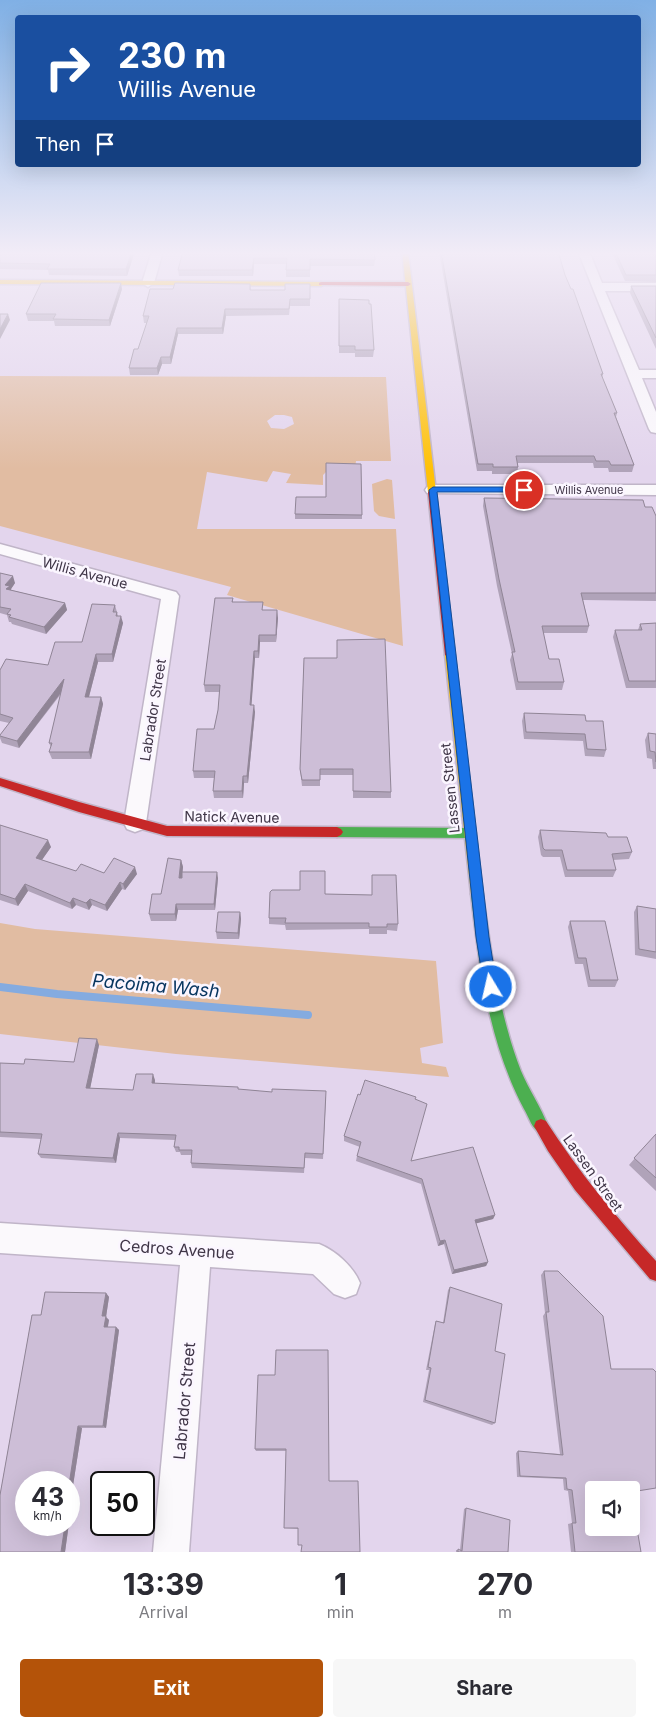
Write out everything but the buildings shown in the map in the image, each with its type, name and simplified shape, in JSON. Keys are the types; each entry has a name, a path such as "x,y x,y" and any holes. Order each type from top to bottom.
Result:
{"main road":[{"name":"Lassen Street","path":"413,323 482,937 494,1004 514,1071 538,1120 573,1173 620,1234 656,1272"},
{"name":"Natick Avenue","path":"0,782 167,831 204,833 470,833"}],"street":[{"path":"613,323 656,429"},
{"path":"634,374 656,374"},
{"name":"Willis Avenue","path":"433,490 656,490"},
{"name":"Willis Avenue","path":"0,549 170,596"},
{"name":"Labrador Street","path":"135,823 170,596"},
{"name":"Cedros Avenue","path":"0,1238 319,1258 344,1283"},
{"name":"Labrador Street","path":"171,1552 196,1251"}],"shaded area":[{"path":"0,376 386,377 391,461 356,461 355,468 326,472 323,475 323,485 286,483 291,474 273,471 267,482 207,472 197,529 396,529 403,646 227,595 231,587 0,526","holes":["275,415 292,417 294,424 284,429 271,428 267,421"]},
{"path":"387,479 392,480 395,519 379,516 374,511 372,484"},
{"path":"0,923 35,929 436,961 443,1043 420,1048 422,1063 446,1067 449,1077 176,1054 0,1034"}],"waterway":[{"name":"Pacoima Wash","path":"0,987 57,994 308,1015"}],"traffic: fast":[{"path":"337,832 470,833"},
{"path":"477,894 490,984 497,1013 515,1071 541,1126"}],"traffic: slow":[{"path":"413,323 432,492"},
{"path":"450,655 477,894"}],"traffic: jam":[{"path":"432,492 450,655"},
{"path":"0,782 79,807 167,831 337,832"},
{"path":"541,1126 553,1146 595,1202 656,1273"}],"route":[{"path":"491,987 482,937 433,490 524,490"}]}
